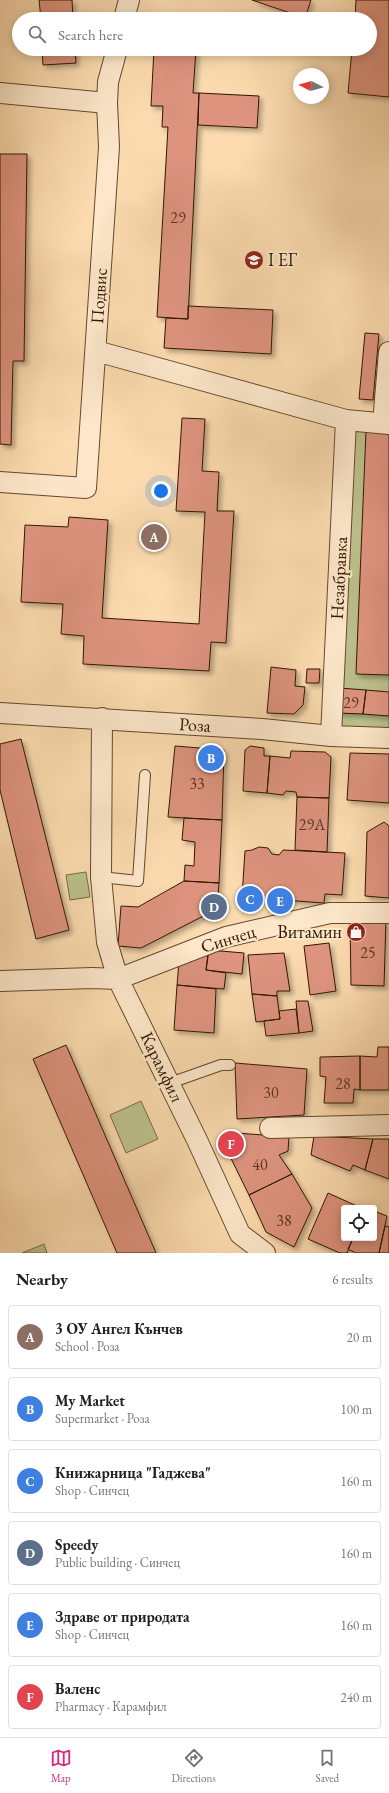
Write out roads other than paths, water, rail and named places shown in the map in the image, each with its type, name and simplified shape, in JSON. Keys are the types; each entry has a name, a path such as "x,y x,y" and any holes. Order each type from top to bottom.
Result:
{"street":[{"path":"126,12 129,0"},
{"name":"Подвис","path":"0,482 86,488 109,147 107,103 108,82 115,56"},
{"path":"0,93 107,103"},
{"path":"96,352 346,420 386,423 389,352"},
{"name":"Незабравка","path":"331,736 346,420"},
{"name":"Роза","path":"0,713 102,718 262,729 331,736 389,738"},
{"name":"Карамфил","path":"102,718 101,877 107,942 118,979 170,1084 240,1234 265,1253"},
{"name":"Синчец","path":"118,979 233,935 330,913 389,913"},
{"path":"0,981 92,978 118,979"},
{"path":"270,1128 389,1125"}],"lane":[{"path":"101,877 138,881 145,775"},
{"path":"170,1084 221,1066 230,1065"}],"place":[{"name":"I ЕГ","path":"254,260"},
{"name":"3 ОУ Ангел Кънчев","path":"154,537"},
{"name":"My Market","path":"211,758"},
{"name":"Книжарница \"Гаджева\"","path":"250,899"},
{"name":"Здраве от природата","path":"280,901"},
{"name":"Speedy","path":"214,907"},
{"name":"Витамин","path":"356,932"},
{"name":"Валенс","path":"231,1144"}]}
